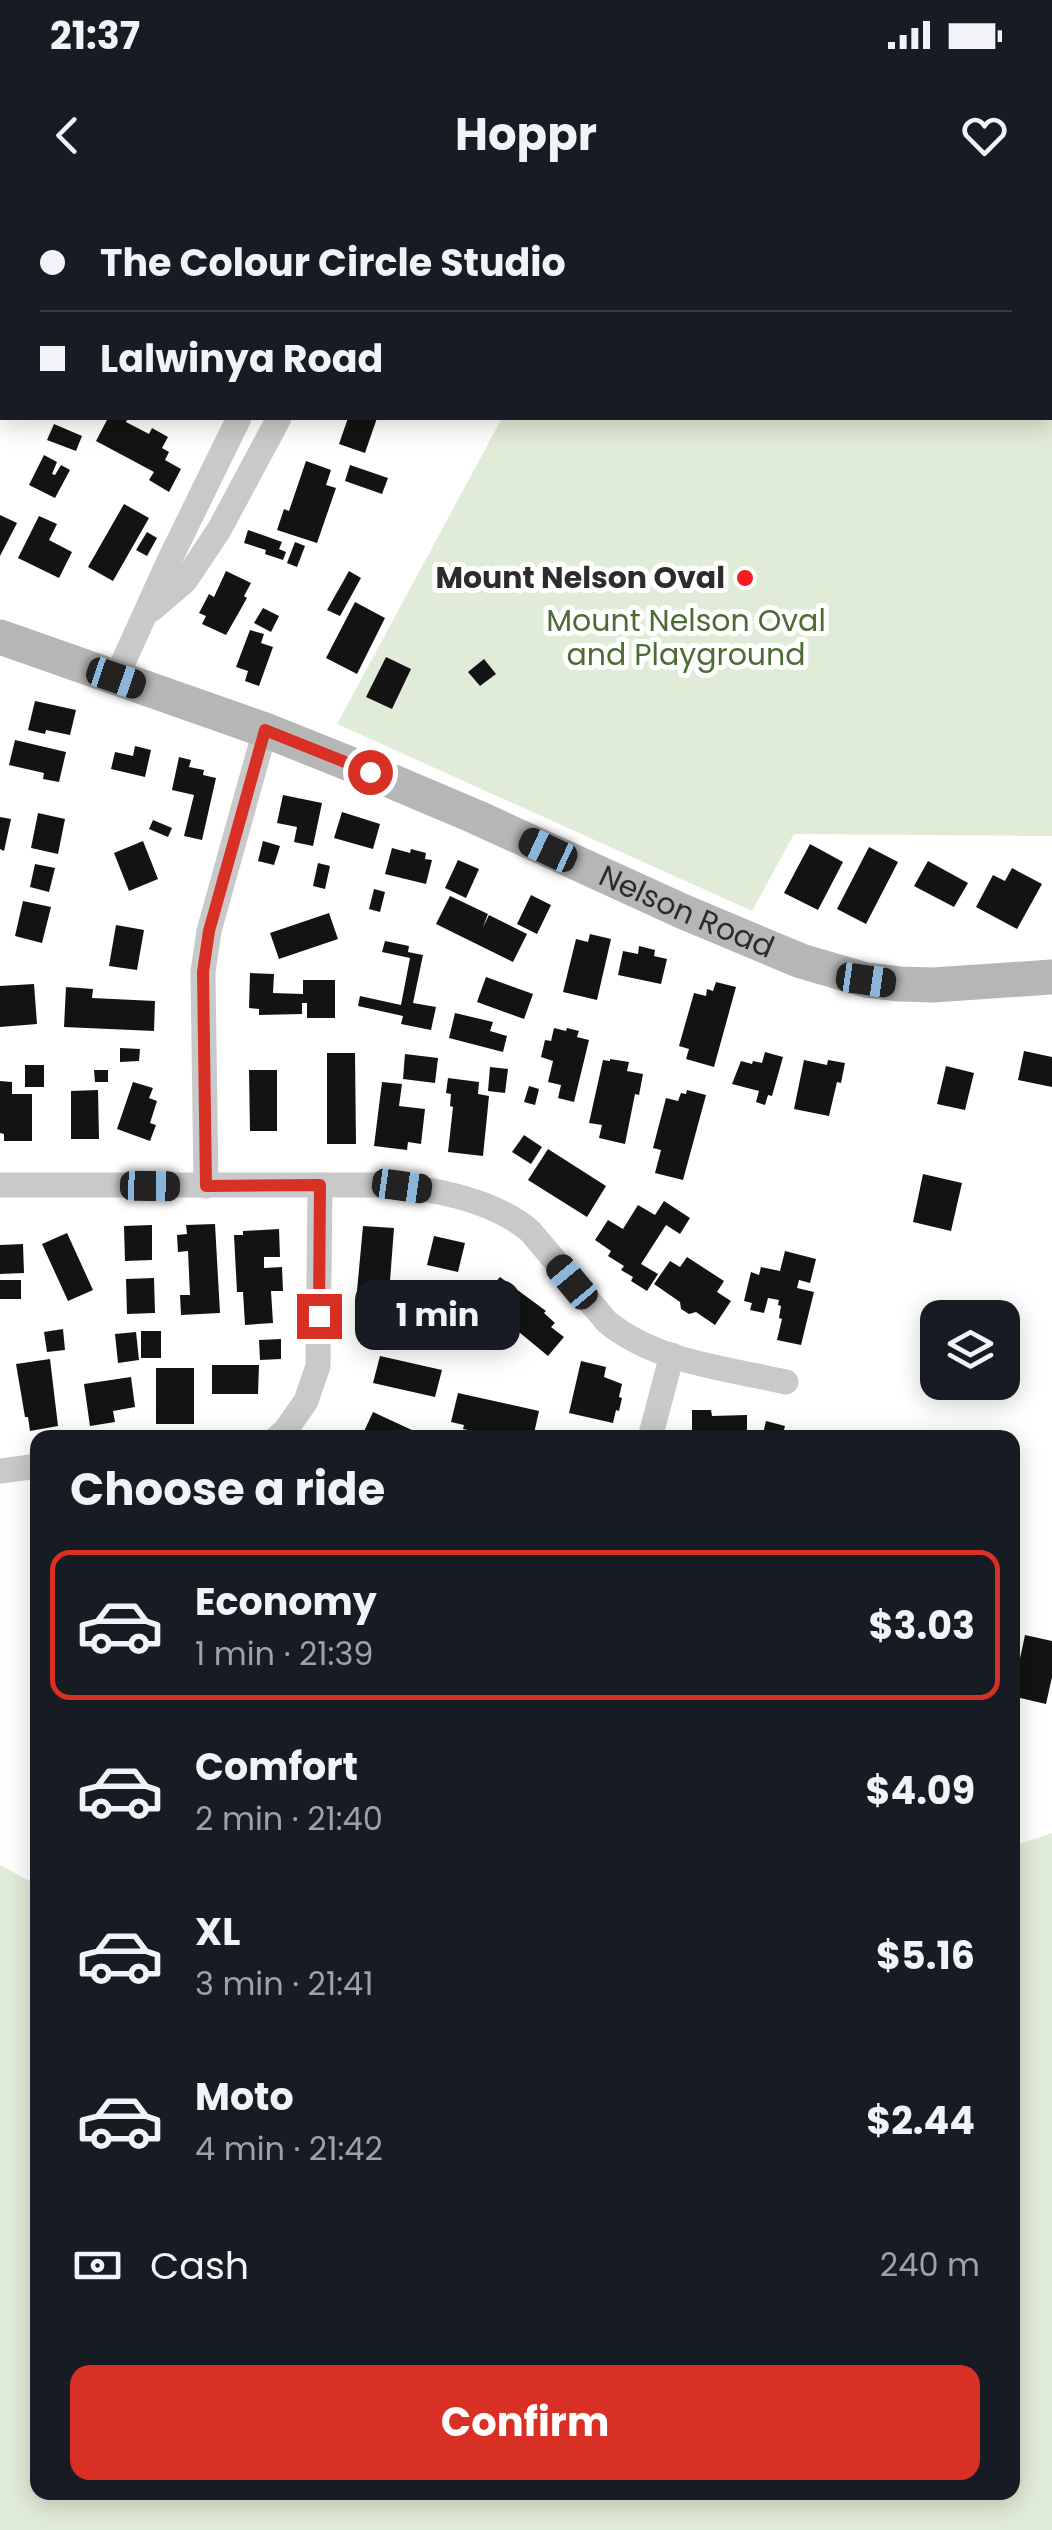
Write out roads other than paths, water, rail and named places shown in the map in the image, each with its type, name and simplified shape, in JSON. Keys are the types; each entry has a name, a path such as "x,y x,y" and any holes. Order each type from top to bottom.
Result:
{"main road":[{"name":"Nelson Road","path":"0,637 265,730 476,817 802,961 866,980 900,984 1052,977"}],"street":[{"path":"116,678 238,420"},
{"path":"144,616 185,581 219,530 278,420"},
{"path":"206,1186 203,972 209,931 265,730"},
{"path":"0,1184 380,1185 423,1189 500,1211 516,1220 530,1231 607,1322 645,1347 786,1382"},
{"path":"285,1430 306,1400 318,1366 320,1185"},
{"path":"652,1430 672,1355"},
{"path":"0,1471 30,1467"}],"place":[{"name":"Mount Nelson Oval","path":"745,578"}],"park label":[{"name":"Mount Nelson Oval and Playground","path":"686,638"}]}
